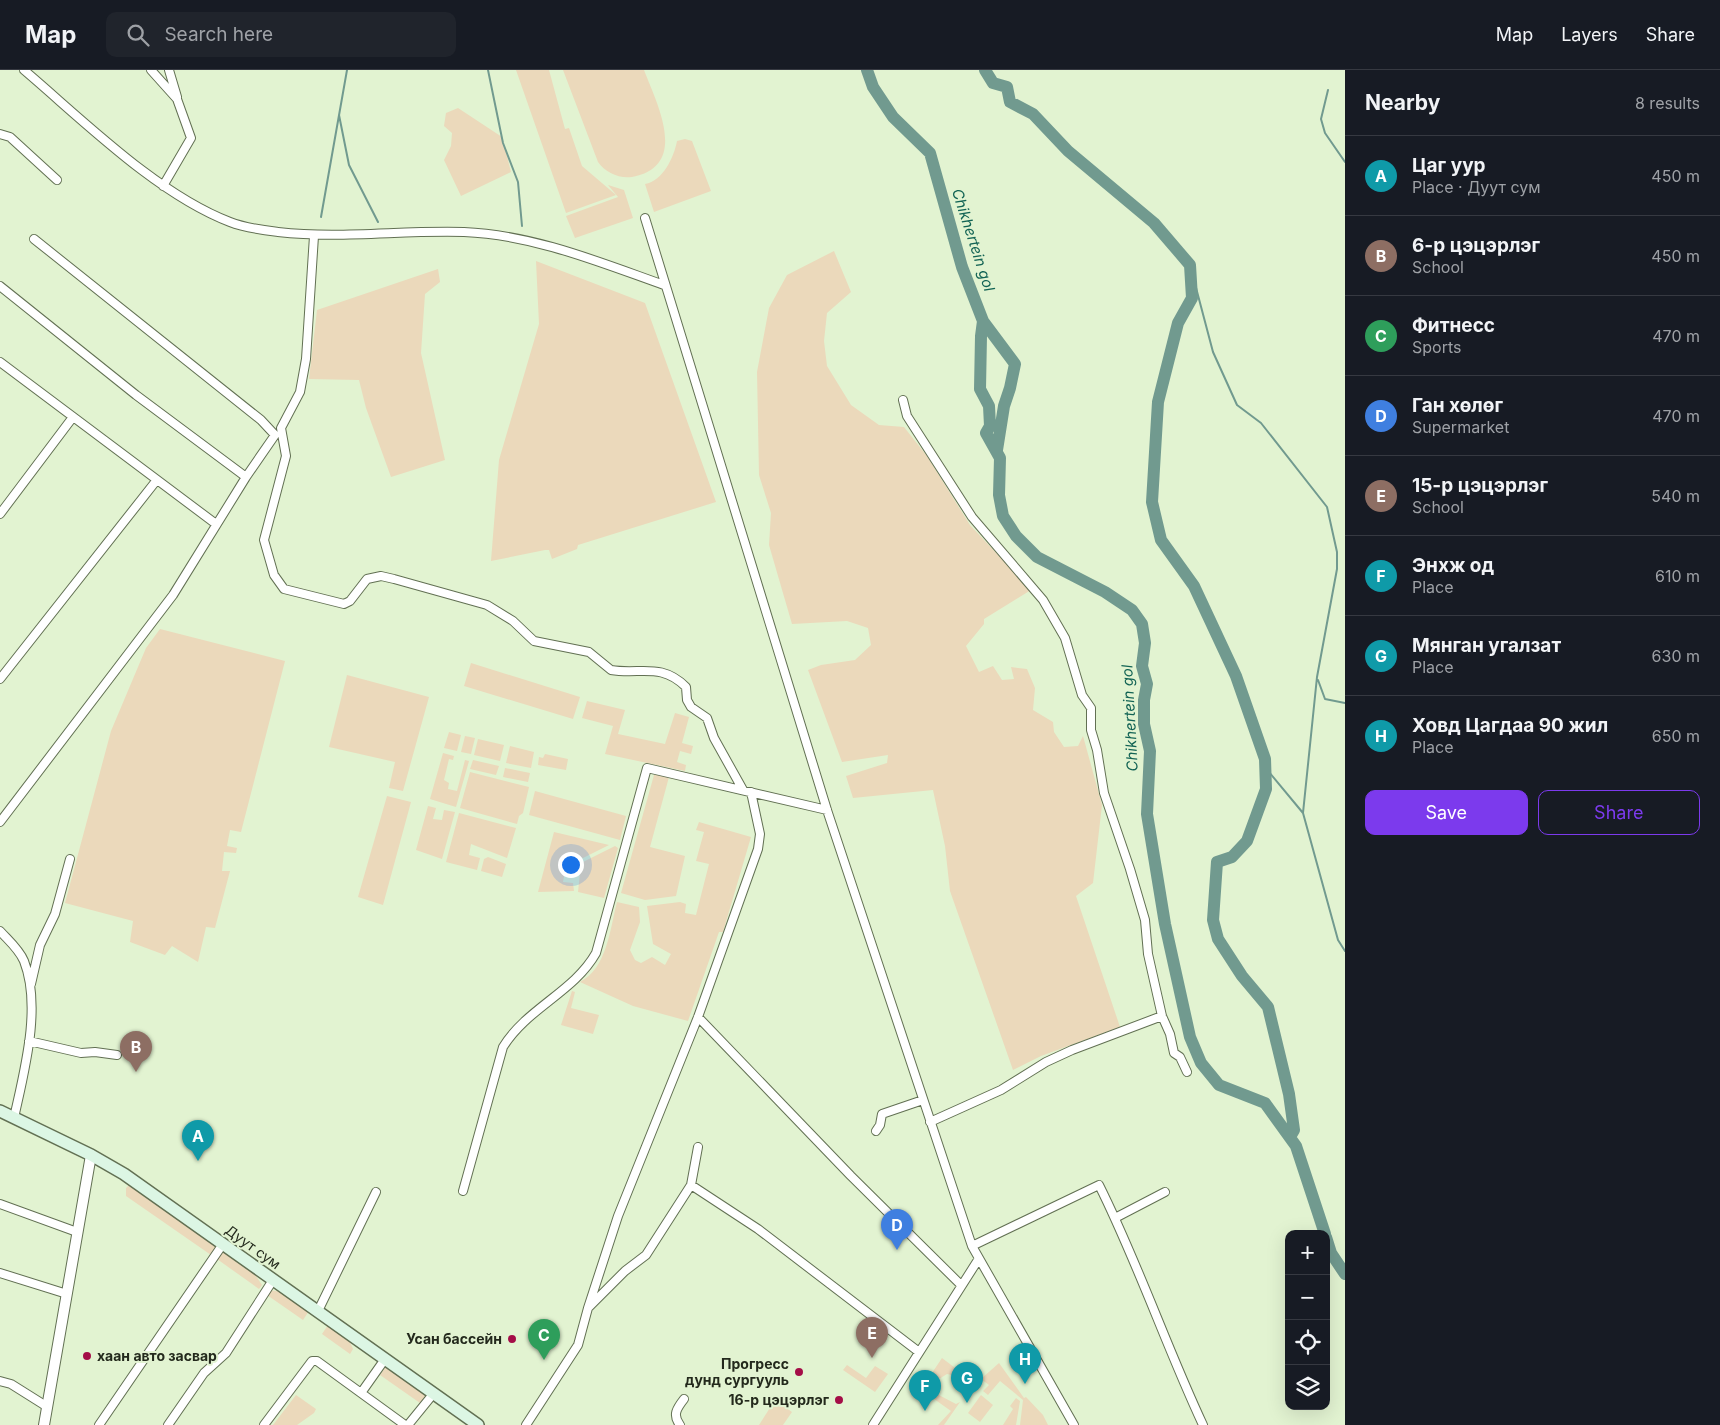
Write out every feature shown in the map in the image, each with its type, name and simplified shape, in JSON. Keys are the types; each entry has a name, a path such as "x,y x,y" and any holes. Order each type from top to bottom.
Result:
{"main road":[{"name":"Дуут сум","path":"0,1111 91,1155 124,1174 478,1425"}],"street":[{"path":"24,70 163,186 199,208 231,223 314,236 429,232 517,238 581,256 664,285"},
{"path":"151,70 177,99"},
{"path":"163,186 191,138 169,70"},
{"path":"0,134 10,138 57,180"},
{"path":"645,218 664,285 827,810 972,1246 978,1260 996,1286 1074,1425"},
{"path":"0,822 151,626 173,595 246,477 281,428 300,392 306,360 314,236"},
{"path":"34,240 261,420 275,435"},
{"path":"0,286 136,396 246,477"},
{"path":"0,362 156,481 216,524"},
{"path":"903,400 907,416 972,517 1043,600 1065,638 1082,695 1091,708 1090,730 1097,750 1104,793 1145,920 1148,954 1162,1016 1170,1034 1174,1053 1180,1057 1186,1072"},
{"path":"0,514 73,417"},
{"path":"281,428 286,456 264,540 274,575 284,589 344,604 350,601 367,579 381,576 394,579 487,605 513,621 534,641 589,652 611,670 646,669 665,674 680,681 686,687 687,700 691,707 707,718 714,738 747,791 760,834 758,849 698,1016 618,1216 578,1345 526,1425"},
{"path":"0,679 156,481"},
{"path":"462,1191 503,1047 512,1033 527,1017 576,978 590,965 596,954 647,768 827,810"},
{"path":"14,1118 29,1041 30,987 40,946 55,914 70,860"},
{"path":"0,931 24,960 30,987"},
{"path":"698,1016 851,1176 960,1284"},
{"path":"930,1122 1001,1090 1046,1062 1072,1050 1162,1016"},
{"path":"29,1041 81,1053 95,1052 117,1055"},
{"path":"876,1130 880,1125 882,1114 923,1100"},
{"path":"588,1308 625,1271 646,1255 690,1185 698,1147"},
{"path":"44,1425 91,1155"},
{"path":"690,1185 758,1230 919,1352"},
{"path":"972,1246 1099,1185 1116,1218 1178,1372 1203,1425"},
{"path":"318,1311 376,1192"},
{"path":"1116,1218 1165,1192"},
{"path":"0,1204 77,1232"},
{"path":"99,1425 223,1244"},
{"path":"872,1425 960,1284 978,1260"},
{"path":"0,1273 67,1294"},
{"path":"168,1425 204,1373 226,1353 273,1280"},
{"path":"361,1393 385,1359"},
{"path":"264,1425 312,1361 317,1361 406,1425 434,1394"},
{"path":"0,1381 11,1384 46,1406"},
{"path":"680,1425 676,1420 676,1410 684,1399"}],"shaded area":[{"path":"516,70 549,70 565,129 569,128 582,166 616,195 566,213"},
{"path":"563,70 644,70 656,100 665,132 665,147 660,160 650,171 632,177 622,177 608,172 601,166"},
{"path":"458,108 502,137 511,172 461,196 444,160 451,146 452,133 444,126 446,113"},
{"path":"685,139 692,141 711,191 654,212 645,184 651,182 662,173 670,161 677,141"},
{"path":"608,185 624,190 633,218 575,238 566,216 618,197"},
{"path":"834,251 851,292 827,313 824,341 827,366 851,405 879,425 904,427 927,456 970,525 1031,590 984,619 984,624 966,646 979,672 993,666 1002,680 1014,679 1011,667 1027,669 1035,688 1033,710 1053,722 1054,732 1064,747 1078,746 1083,736 1102,805 1093,883 1076,896 1120,1027 1041,1056 1013,1070 950,891 945,846 933,790 853,798 846,776 887,763 888,755 842,762 808,670 821,665 855,660 871,645 868,628 847,621 792,624 769,545 771,513 759,475 757,372 769,308 787,275"},
{"path":"536,261 645,303 716,502 578,545 577,549 552,559 549,550 545,550 491,561 499,460 539,324"},
{"path":"438,269 440,282 425,294 421,353 445,460 391,477 366,408 359,380 309,379 317,310"},
{"path":"160,629 285,661 241,832 230,830 227,846 237,848 236,853 224,852 222,871 230,871 215,928 206,927 198,962 172,946 165,955 130,942 133,921 65,903 111,731 146,648"},
{"path":"471,663 580,697 573,719 464,686"},
{"path":"347,675 429,697 403,791 389,788 395,762 329,747"},
{"path":"587,701 625,710 618,734 665,744 675,713 689,717 682,743 693,746 691,754 680,751 677,762 686,765 685,771 605,754 613,726 582,718"},
{"path":"449,732 461,735 457,751 444,748"},
{"path":"465,736 475,738 471,754 461,752"},
{"path":"478,739 504,745 500,761 474,755"},
{"path":"510,746 534,752 531,768 506,763"},
{"path":"443,753 454,756 453,760 449,759 444,780 449,783 448,789 457,791 465,760 469,761 456,807 430,799"},
{"path":"545,754 568,759 566,770 538,765 539,757 543,758"},
{"path":"473,760 499,766 496,775 470,769"},
{"path":"505,768 530,773 528,782 503,777"},
{"path":"470,772 529,787 523,813 519,816 517,824 460,808"},
{"path":"654,775 669,777 650,847 685,856 676,896 645,900 621,893"},
{"path":"535,791 626,816 620,840 529,815"},
{"path":"387,796 411,802 383,905 358,897"},
{"path":"428,806 436,808 433,819 442,820 444,810 455,812 442,859 416,850"},
{"path":"459,813 516,828 507,858 471,844 469,855 480,858 477,870 446,862"},
{"path":"699,822 751,837 723,932 719,932 688,1021 633,1006 580,982 589,976 602,958 617,902 639,907 640,922 630,950 635,960 641,963 652,957 665,965 671,954 653,944 647,906 680,902 686,904 685,913 696,915 709,864 696,861 704,832 696,830"},
{"path":"554,832 609,845 583,858 568,855 563,882 573,883 574,891 538,892"},
{"path":"615,846 618,848 604,898 578,892 581,863"},
{"path":"488,857 506,864 502,877 481,871 484,859"},
{"path":"572,991 575,992 571,1008 599,1015 593,1034 561,1025"},
{"path":"129,1185 217,1245 211,1255 126,1196 126,1188"},
{"path":"223,1250 252,1270 262,1285 259,1289 217,1259"},
{"path":"270,1290 281,1292 309,1311 303,1320 267,1295"},
{"path":"328,1325 349,1340 353,1349 350,1354 322,1334"},
{"path":"942,1358 975,1383 965,1396 963,1394 969,1385 960,1377 947,1374 934,1382 928,1379"},
{"path":"999,1363 1024,1398 1026,1397 1043,1415 1048,1425 1020,1425 1023,1400 1000,1381 988,1395 983,1391 989,1385 981,1379"},
{"path":"847,1365 866,1378 875,1366 888,1374 875,1392 843,1370"},
{"path":"386,1366 426,1395 420,1403 380,1375"},
{"path":"928,1392 933,1392 956,1404 960,1402 944,1425 938,1425 951,1411 927,1394"},
{"path":"296,1395 316,1409 314,1413 297,1425 273,1425"},
{"path":"981,1395 993,1405 980,1422 968,1413"},
{"path":"1016,1398 1020,1401 1016,1425 1003,1425 1013,1409 1010,1406"},
{"path":"775,1400 792,1412 783,1425 759,1425"}],"waterway":[{"path":"321,217 347,70"},
{"path":"488,70 503,143 518,182 522,226"},
{"name":"Chikhertein gol","path":"867,70 873,87 893,117 930,153 962,267 983,321 980,389 989,406 990,426 986,433 1000,458 999,495 1003,516 1016,536 1037,557 1105,592 1132,610 1142,624 1145,643 1142,666 1147,684 1144,700 1144,724 1150,751 1147,814 1165,924 1190,1037 1201,1063 1219,1085 1265,1103 1296,1146 1324,1230"},
{"path":"985,70 993,83 1007,87 1010,102 1033,114 1068,151 1154,223 1190,265 1192,298 1178,323 1158,402 1152,502 1161,540 1194,586 1236,676 1265,759 1266,789 1247,841 1232,857 1217,862 1213,920 1218,939 1242,976 1268,1007 1289,1094 1294,1130 1290,1137"},
{"path":"1328,90 1321,119 1325,133 1345,162"},
{"path":"339,115 349,165 378,222"},
{"path":"1190,265 1213,352 1237,405 1261,423 1327,507 1337,552 1337,569 1317,677 1303,813"},
{"path":"983,321 1015,364 1004,406 997,450"},
{"path":"1318,680 1325,699 1345,703"},
{"path":"1265,759 1269,772 1303,813 1338,940 1345,951"},
{"name":"Chikhertein gol","path":"1330,1250 1345,1274"}],"place":[{"name":"6-р цэцэрлэг","path":"136,1072"},
{"name":"Цаг уур","path":"198,1161"},
{"name":"Ган хөлөг","path":"897,1250"},
{"name":"Усан бассейн","path":"512,1339"},
{"name":"хаан авто засвар","path":"87,1356"},
{"name":"15-р цэцэрлэг","path":"872,1358"},
{"name":"Фитнесс","path":"544,1360"},
{"name":"Прогресс дунд сургууль","path":"799,1372"},
{"name":"Ховд Цагдаа 90 жил","path":"1025,1384"},
{"name":"16-р цэцэрлэг","path":"839,1400"},
{"name":"Мянган угалзат","path":"967,1403"},
{"name":"Энхж од","path":"925,1411"}]}
